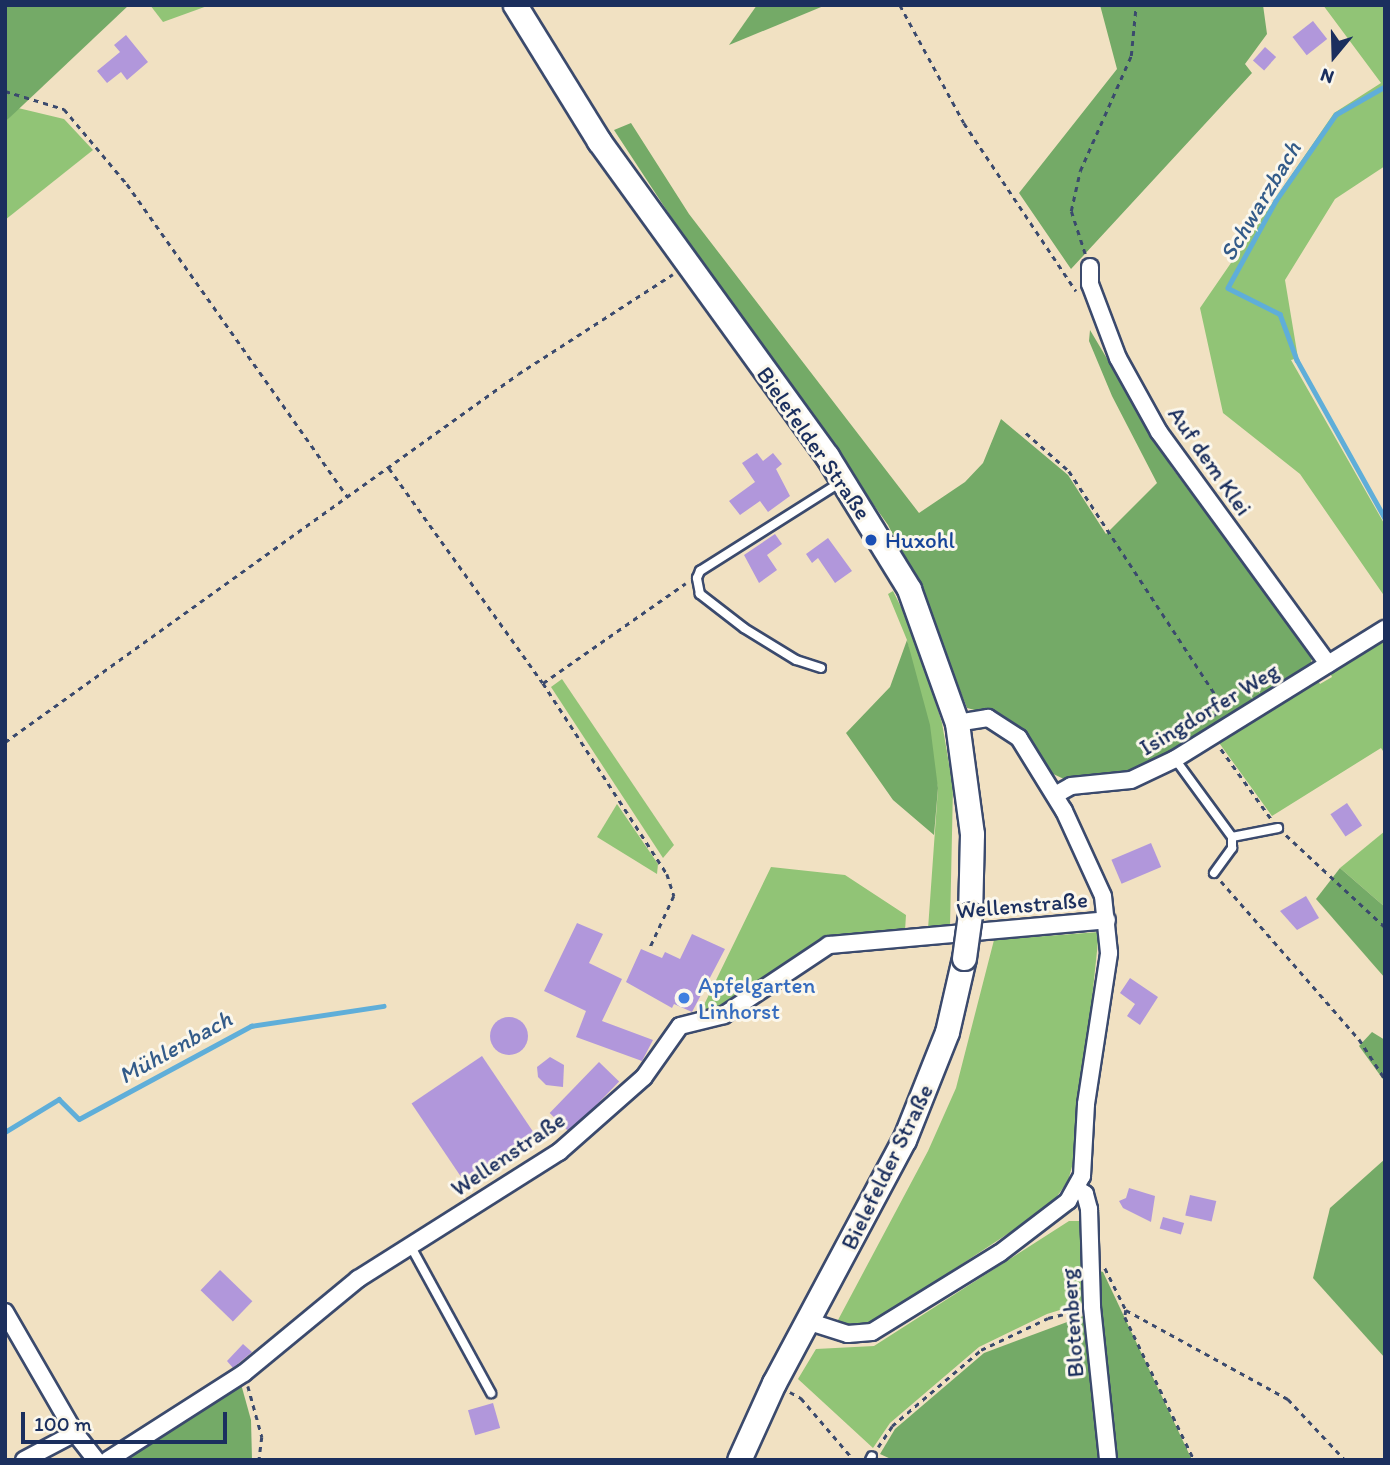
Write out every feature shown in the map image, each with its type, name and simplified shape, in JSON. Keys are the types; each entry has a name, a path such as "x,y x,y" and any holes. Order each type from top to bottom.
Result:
{"main road":[{"name":"Bielefelder Straße","path":"515,5 599,141 843,481 909,589 957,723 972,834 970,914 964,958 947,1032 905,1140 774,1383 739,1460"}],"street":[{"name":"Auf dem Klei","path":"1090,267 1090,284 1118,358 1159,432 1328,664"},
{"name":"Isingdorfer Weg","path":"1055,795 1071,786 1131,780 1175,759 1208,728 1328,664 1385,629"},
{"path":"807,1321 848,1334 872,1332 1000,1253 1068,1200 1076,1188 1083,1164 1086,1104 1110,953 1107,920 1095,871 1055,795 1008,728 988,718 957,723"},
{"name":"Wellenstraße","path":"108,1460 244,1373 327,1302 410,1245 559,1152 644,1077 680,1026 724,1015 829,945 1107,920"},
{"name":"Blotenberg","path":"1076,1188 1085,1194 1089,1209 1092,1307 1108,1460"},
{"path":"5,1311 75,1433 96,1460"},
{"path":"24,1460 75,1433"}],"lane":[{"path":"821,668 796,660 744,628 700,594 697,578 710,564 843,481"},
{"path":"1175,759 1232,837 1232,848 1214,873"},
{"path":"1232,837 1279,828"},
{"path":"410,1245 491,1393"}],"path":[{"path":"900,5 964,123 1078,293"},
{"path":"1090,267 1071,211 1080,171 1131,56 1136,5"},
{"path":"5,92 64,109 100,152 347,496"},
{"path":"5,742 519,374 686,265"},
{"path":"1026,433 1069,471 1216,696 1216,714 1208,728 1279,828 1385,928"},
{"path":"389,468 542,683 667,874 674,896 650,947"},
{"path":"542,683 697,578"},
{"path":"1214,873 1359,1039 1385,1079"},
{"path":"1090,1259 1107,1269 1126,1310 1125,1317 1194,1460"},
{"path":"871,1458 892,1426 981,1350 1048,1318 1092,1307"},
{"path":"1126,1310 1288,1399 1345,1460"},
{"path":"244,1373 262,1437 259,1460"},
{"path":"774,1383 801,1398 854,1460"}],"green space":[{"path":"5,5 129,5 5,122"},
{"path":"150,5 210,5 163,22"},
{"path":"757,5 826,5 729,45"},
{"path":"1100,5 1263,5 1267,34 1245,64 1252,73 1071,269 1019,193 1117,69"},
{"path":"1323,5 1385,5 1385,166 1335,199 1285,280 1298,358 1291,360 1385,525 1385,597 1300,474 1223,413 1200,308 1334,113 1381,83"},
{"path":"18,108 64,119 93,150 5,220 5,122"},
{"path":"631,123 689,214 919,513 965,482 983,463 1001,419 1068,475 1106,534 1157,483 1112,396 1089,341 1090,330 1172,468 1313,654 1310,667 1172,752 1131,772 1066,780 1049,772 1023,733 1006,718 967,708 918,584 888,525 696,255 614,130"},
{"path":"893,591 914,633 942,723 953,787 950,927 928,929 938,788 907,640 888,594"},
{"path":"1385,637 1385,754 1381,748 1272,816 1217,740 1316,677 1320,684 1332,677 1329,671"},
{"path":"907,640 930,725 938,788 934,835 893,800 846,733 890,687"},
{"path":"562,679 674,845 663,858 551,687"},
{"path":"617,804 658,864 657,874 597,837"},
{"path":"1385,831 1385,907 1340,868"},
{"path":"771,867 845,875 906,915 905,931 829,940 723,1008 711,1014 701,1011"},
{"path":"1340,868 1385,907 1385,978 1316,899"},
{"path":"1099,932 1076,1152 1068,1181 1050,1206 874,1322 850,1327 838,1320 928,1151 956,1088 994,940"},
{"path":"1372,1032 1385,1040 1385,1082 1359,1046"},
{"path":"1385,1159 1385,1358 1313,1278 1330,1208"},
{"path":"1069,1221 1086,1221 1089,1301 1047,1314 979,1347 890,1423 873,1448 798,1379 816,1349 874,1346"},
{"path":"1096,1270 1103,1272 1192,1460 1115,1460"},
{"path":"1086,1315 1102,1460 893,1460 880,1454 895,1429 984,1353"},
{"path":"241,1384 251,1420 252,1460 118,1460"}],"building":[{"path":"1313,21 1327,39 1307,55 1293,37"},
{"path":"126,35 148,62 127,80 121,72 107,83 97,71 120,52 114,45"},
{"path":"1265,47 1276,57 1264,70 1253,60"},
{"path":"757,453 763,461 773,453 782,464 776,469 790,496 768,512 760,501 740,515 729,501 755,482 742,463"},
{"path":"775,534 782,544 767,555 777,570 759,583 744,555"},
{"path":"828,538 852,571 835,583 818,558 812,563 806,554"},
{"path":"1347,803 1362,825 1346,837 1330,814"},
{"path":"1151,843 1161,867 1122,884 1111,860"},
{"path":"1306,896 1319,918 1297,930 1280,911"},
{"path":"577,923 603,934 589,963 622,979 602,1021 653,1040 642,1061 576,1037 586,1011 544,991"},
{"path":"692,934 725,949 692,1012 674,1004 672,1008 626,982 641,949 662,958 665,952 680,959"},
{"path":"1130,978 1158,997 1140,1025 1127,1016 1135,1004 1120,993"},
{"path":"509,1017 522,1023 528,1036 522,1049 509,1055 496,1049 490,1036 496,1023"},
{"path":"482,1056 537,1137 466,1185 412,1104"},
{"path":"550,1057 564,1065 563,1087 546,1085 538,1077 537,1067"},
{"path":"599,1062 619,1081 570,1133 550,1113"},
{"path":"1129,1188 1155,1196 1151,1222 1123,1208 1119,1201 1126,1198"},
{"path":"1190,1195 1216,1201 1212,1222 1185,1215"},
{"path":"1163,1217 1184,1223 1181,1235 1160,1229"},
{"path":"220,1270 252,1301 233,1321 201,1290"},
{"path":"243,1344 252,1352 233,1368 227,1361"},
{"path":"493,1403 500,1428 475,1435 468,1410"}],"waterway":[{"name":"Schwarzbach","path":"1385,87 1336,115 1276,201 1228,288 1280,314 1297,360 1385,518"},
{"name":"Mühlenbach","path":"5,1132 59,1099 79,1119 251,1026 384,1006"}],"place":[{"name":"Huxohl","path":"871,540"},
{"name":"Apfelgarten Linhorst","path":"684,998"}]}
